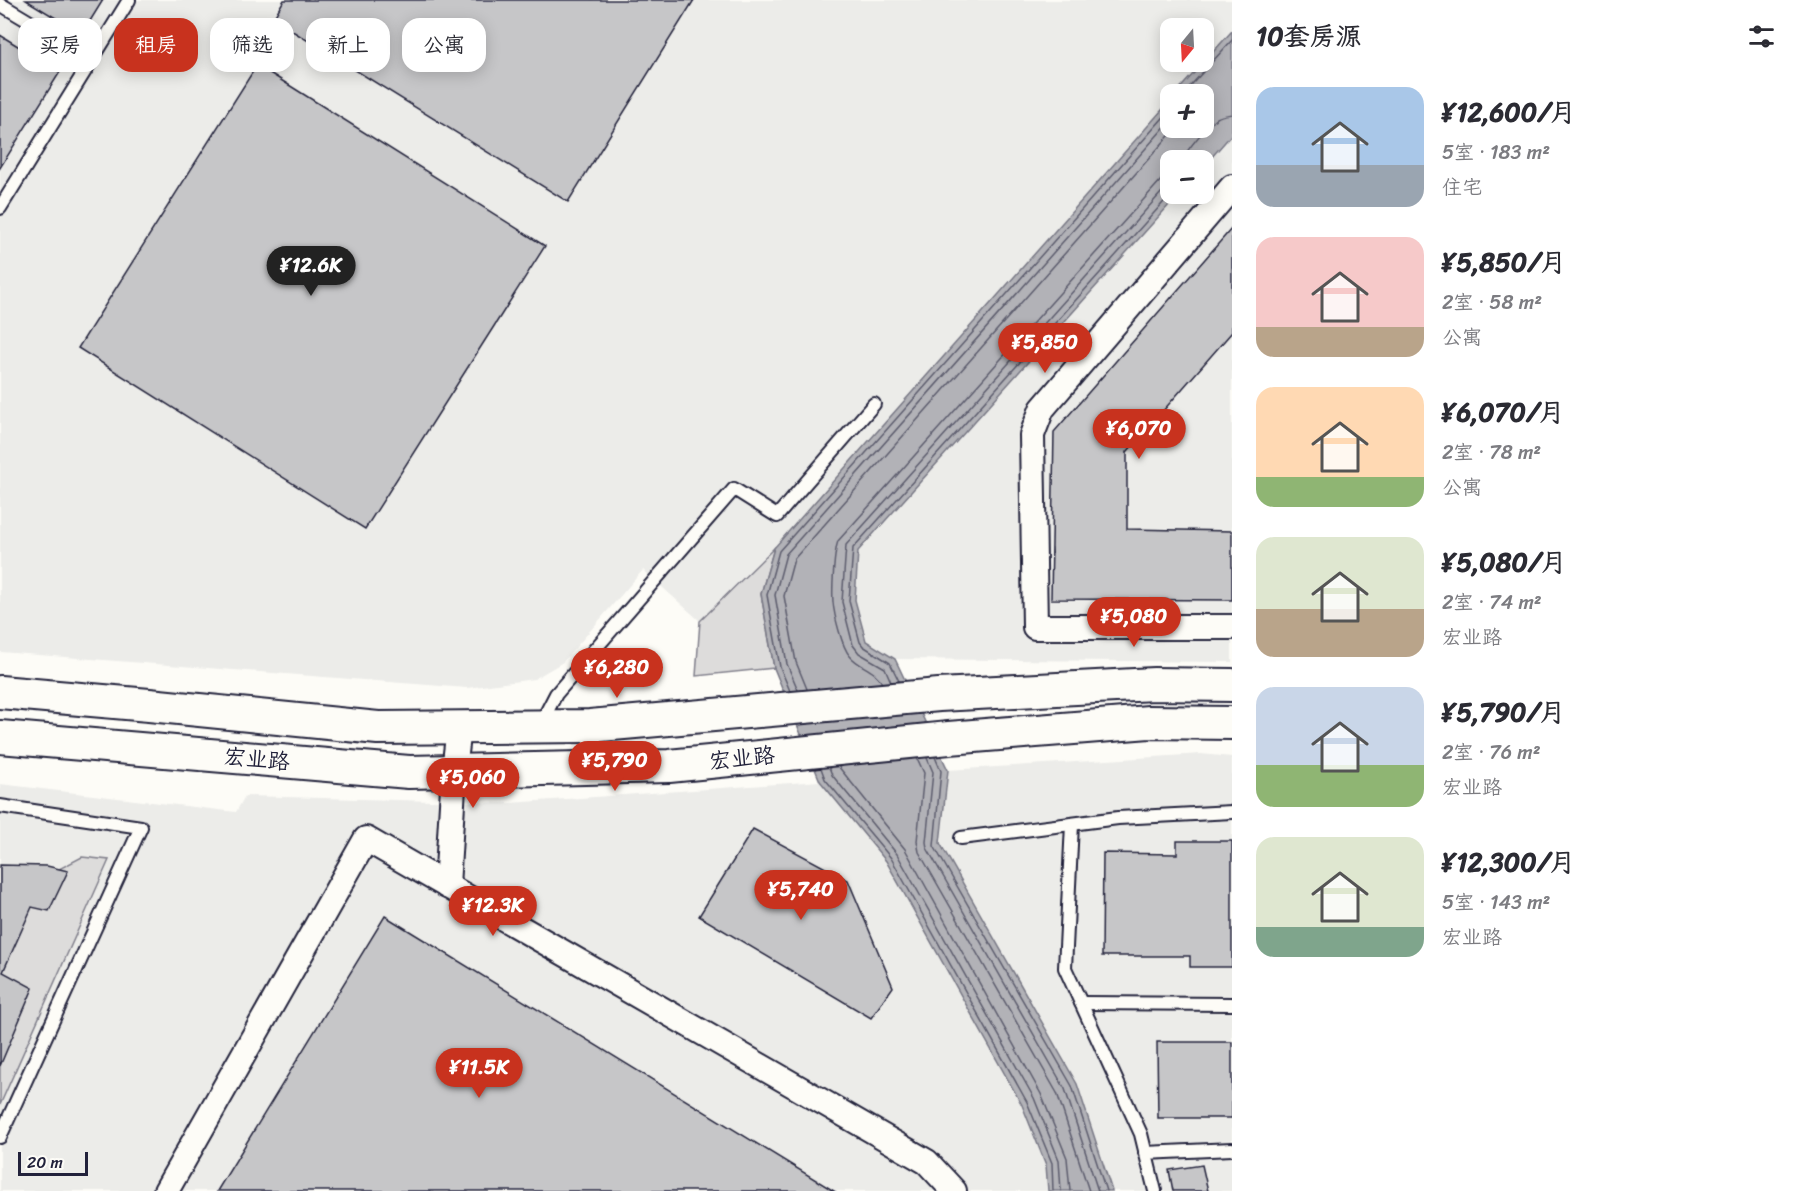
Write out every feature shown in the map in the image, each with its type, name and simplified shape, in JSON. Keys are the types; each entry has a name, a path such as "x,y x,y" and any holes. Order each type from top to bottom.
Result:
{"street":[{"path":"1232,187 1042,409 1032,435 1035,627 1232,627"},
{"name":"宏业路","path":"0,692 378,728 590,726 939,695 1154,684 1232,685"},
{"name":"宏业路","path":"0,737 409,772 669,766 937,739 1149,722 1232,723"},
{"path":"447,886 459,727"},
{"path":"166,1191 366,839 927,1162 954,1191"}],"lane":[{"path":"102,43 129,0"},
{"path":"0,4 23,18"},
{"path":"0,208 84,72"},
{"path":"539,727 556,694 734,489 777,516 874,404"},
{"path":"0,806 141,827 0,1137"},
{"path":"961,838 1118,818 1232,812"},
{"path":"1072,824 1065,968 1141,1134 1155,1191"},
{"path":"1081,1003 1232,1004"},
{"path":"1145,1153 1232,1149"}],"shaded area":[{"path":"0,0 1232,0 1232,31 1214,51 1214,18 1160,18 1160,72 1195,72 1184,84 1160,84 1160,112 774,548 700,621 643,570 563,662 534,679 467,688 0,652"},
{"path":"1232,134 1232,662 895,659 866,641 855,600 858,551 1170,204 1214,204 1214,154"},
{"path":"774,548 761,594 774,668 696,676 700,621"},
{"path":"1201,754 1232,757 1232,1191 1112,1191 1077,1084 940,843 948,770"},
{"path":"820,781 879,849 1022,1105 1046,1165 1048,1191 0,1191 0,784 236,812 245,796 510,803"},
{"path":"82,857 109,860 0,1105 0,869 42,878"}],"water":[{"path":"1232,31 1232,134 1214,154 1214,150 1160,150 1160,204 1170,204 858,551 855,600 866,641 895,659 948,770 940,843 1077,1084 1112,1191 1048,1191 1046,1165 1022,1105 886,861 820,781 774,668 761,594 774,548 1160,112 1160,138 1214,138 1214,84 1184,84 1195,72 1214,72 1214,51"}],"building":[{"path":"26,0 103,0 92,18 56,18"},
{"path":"284,0 694,0 568,202 358,72 390,72 390,18 306,18 306,39 294,32 294,18 274,18"},
{"path":"0,35 18,46 18,72 60,72 0,168"},
{"path":"253,72 268,72 545,246 365,529 78,348"},
{"path":"1232,228 1232,332 1127,452 1127,529 1232,531 1232,600 1051,599 1054,432"},
{"path":"753,829 848,880 893,987 871,1018 699,916"},
{"path":"1177,841 1232,841 1232,967 1190,967 1190,956 1102,956 1103,853 1177,854"},
{"path":"0,865 47,866 68,871 49,911 32,907 3,972 33,988 0,1066"},
{"path":"385,916 834,1191 217,1191"},
{"path":"1157,1042 1232,1042 1232,1118 1158,1118"},
{"path":"1202,1165 1208,1191 1173,1191 1169,1170"}]}
